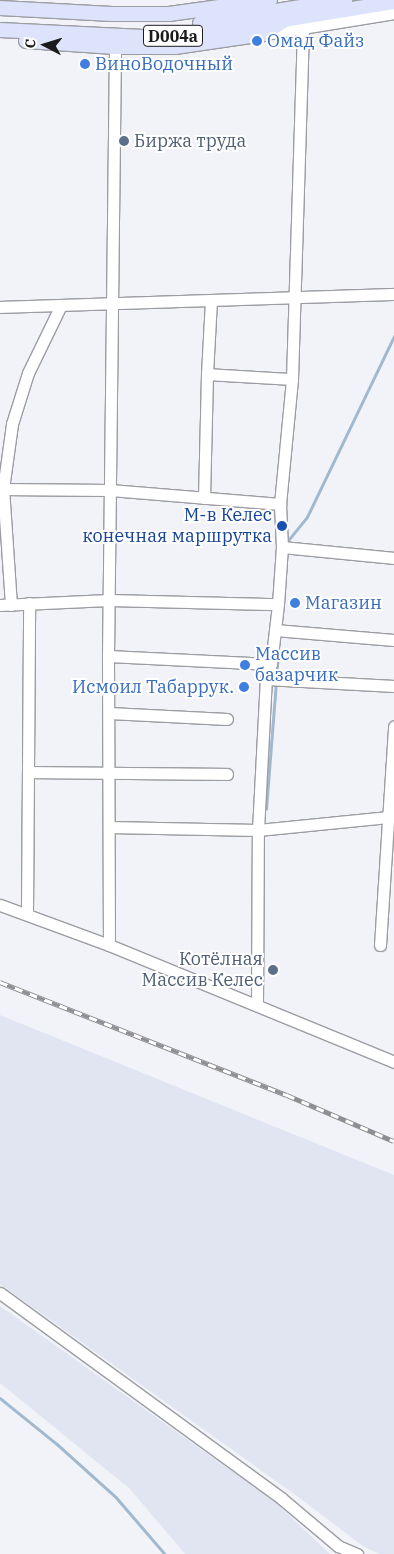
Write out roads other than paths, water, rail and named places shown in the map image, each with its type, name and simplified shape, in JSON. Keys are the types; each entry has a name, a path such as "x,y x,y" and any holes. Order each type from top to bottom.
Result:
{"main road":[{"path":"312,2 344,0"},
{"path":"0,8 112,14 169,14 205,11 262,1"},
{"name":"D004a","path":"0,24 112,37 235,18 312,2"},
{"path":"0,39 112,37 175,47 264,34 287,19 394,2"},
{"path":"181,25 205,11"},
{"name":"D004a","path":"0,30 112,37 170,36 287,19"}],"street":[{"path":"264,34 394,13"},
{"path":"256,1004 258,830 266,679 271,664 278,604 282,547 280,504 292,379 303,28"},
{"path":"109,945 108,656 112,305 112,37"},
{"path":"0,307 60,307 394,294"},
{"path":"204,498 211,301"},
{"path":"60,307 28,373 12,424 2,489 5,605 109,600 278,604"},
{"path":"207,374 292,379"},
{"path":"2,489 110,490 280,504"},
{"path":"282,547 394,558"},
{"path":"27,913 30,772 29,603"},
{"path":"275,630 394,640"},
{"path":"108,656 271,664"},
{"path":"266,679 394,686"},
{"path":"109,713 228,719"},
{"path":"380,945 394,726"},
{"path":"30,772 109,771 227,774"},
{"path":"109,827 258,830 388,816"},
{"path":"0,904 109,945 394,1062"},
{"path":"0,1293 281,1498 338,1546 357,1554"}],"waterway":[{"path":"286,543 307,517 394,336"},
{"path":"276,677 278,653"},
{"path":"266,809 276,683"},
{"path":"0,1398 57,1444 116,1497 165,1554"}],"railway":[{"path":"0,982 287,1095 394,1141"}],"place":[{"name":"Омад Файз","path":"257,41"},
{"name":"ВиноВодочный","path":"85,64"},
{"name":"Биржа труда","path":"124,141"},
{"name":"М-в Келес конечная маршрутка","path":"282,526"},
{"name":"Магазин","path":"295,603"},
{"name":"Массив базарчик","path":"245,665"},
{"name":"Исмоил Табаррук.","path":"244,687"},
{"name":"Котёлная Массив Келес","path":"273,970"}]}
